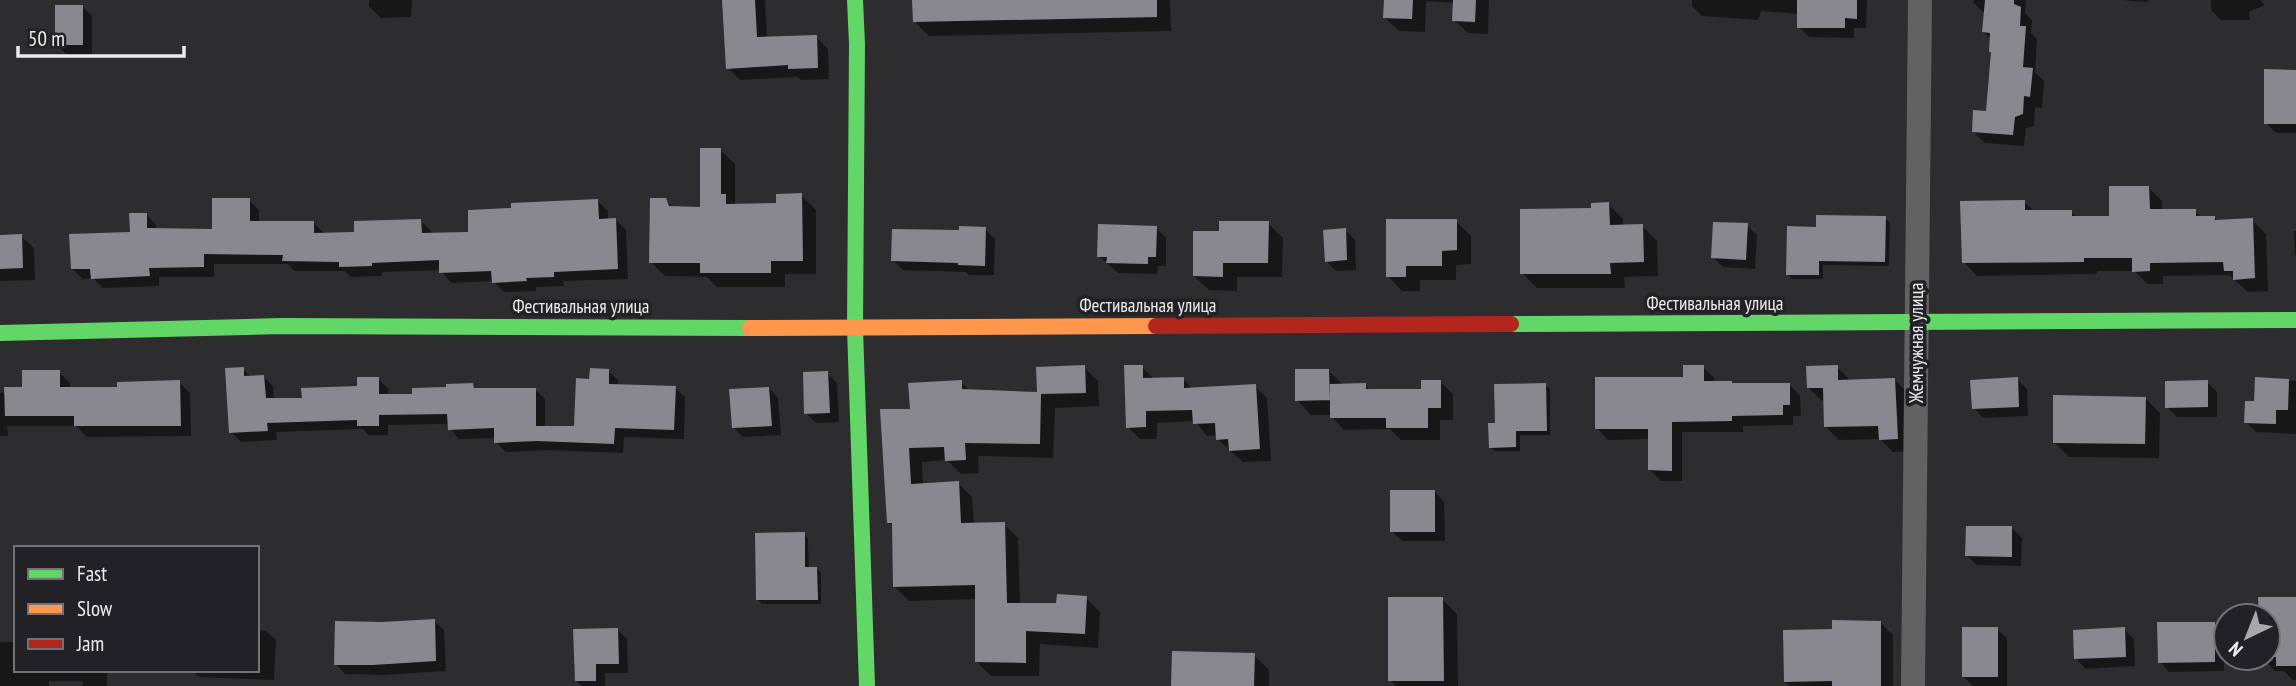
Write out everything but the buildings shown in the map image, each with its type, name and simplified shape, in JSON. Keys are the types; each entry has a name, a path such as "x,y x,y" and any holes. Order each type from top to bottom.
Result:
{"street":[{"path":"855,0 855,328 867,686"},
{"name":"Жемчужная улица","path":"1913,686 1920,0"},
{"name":"Фестивальная улица","path":"0,333 282,326 855,328 2296,320"}],"traffic: fast":[{"path":"855,0 855,328 867,686"},
{"path":"1511,324 2296,320"},
{"path":"0,333 282,326 750,328"}],"traffic: slow":[{"path":"750,328 1156,326"}],"traffic: jam":[{"path":"1156,326 1511,324"}]}
